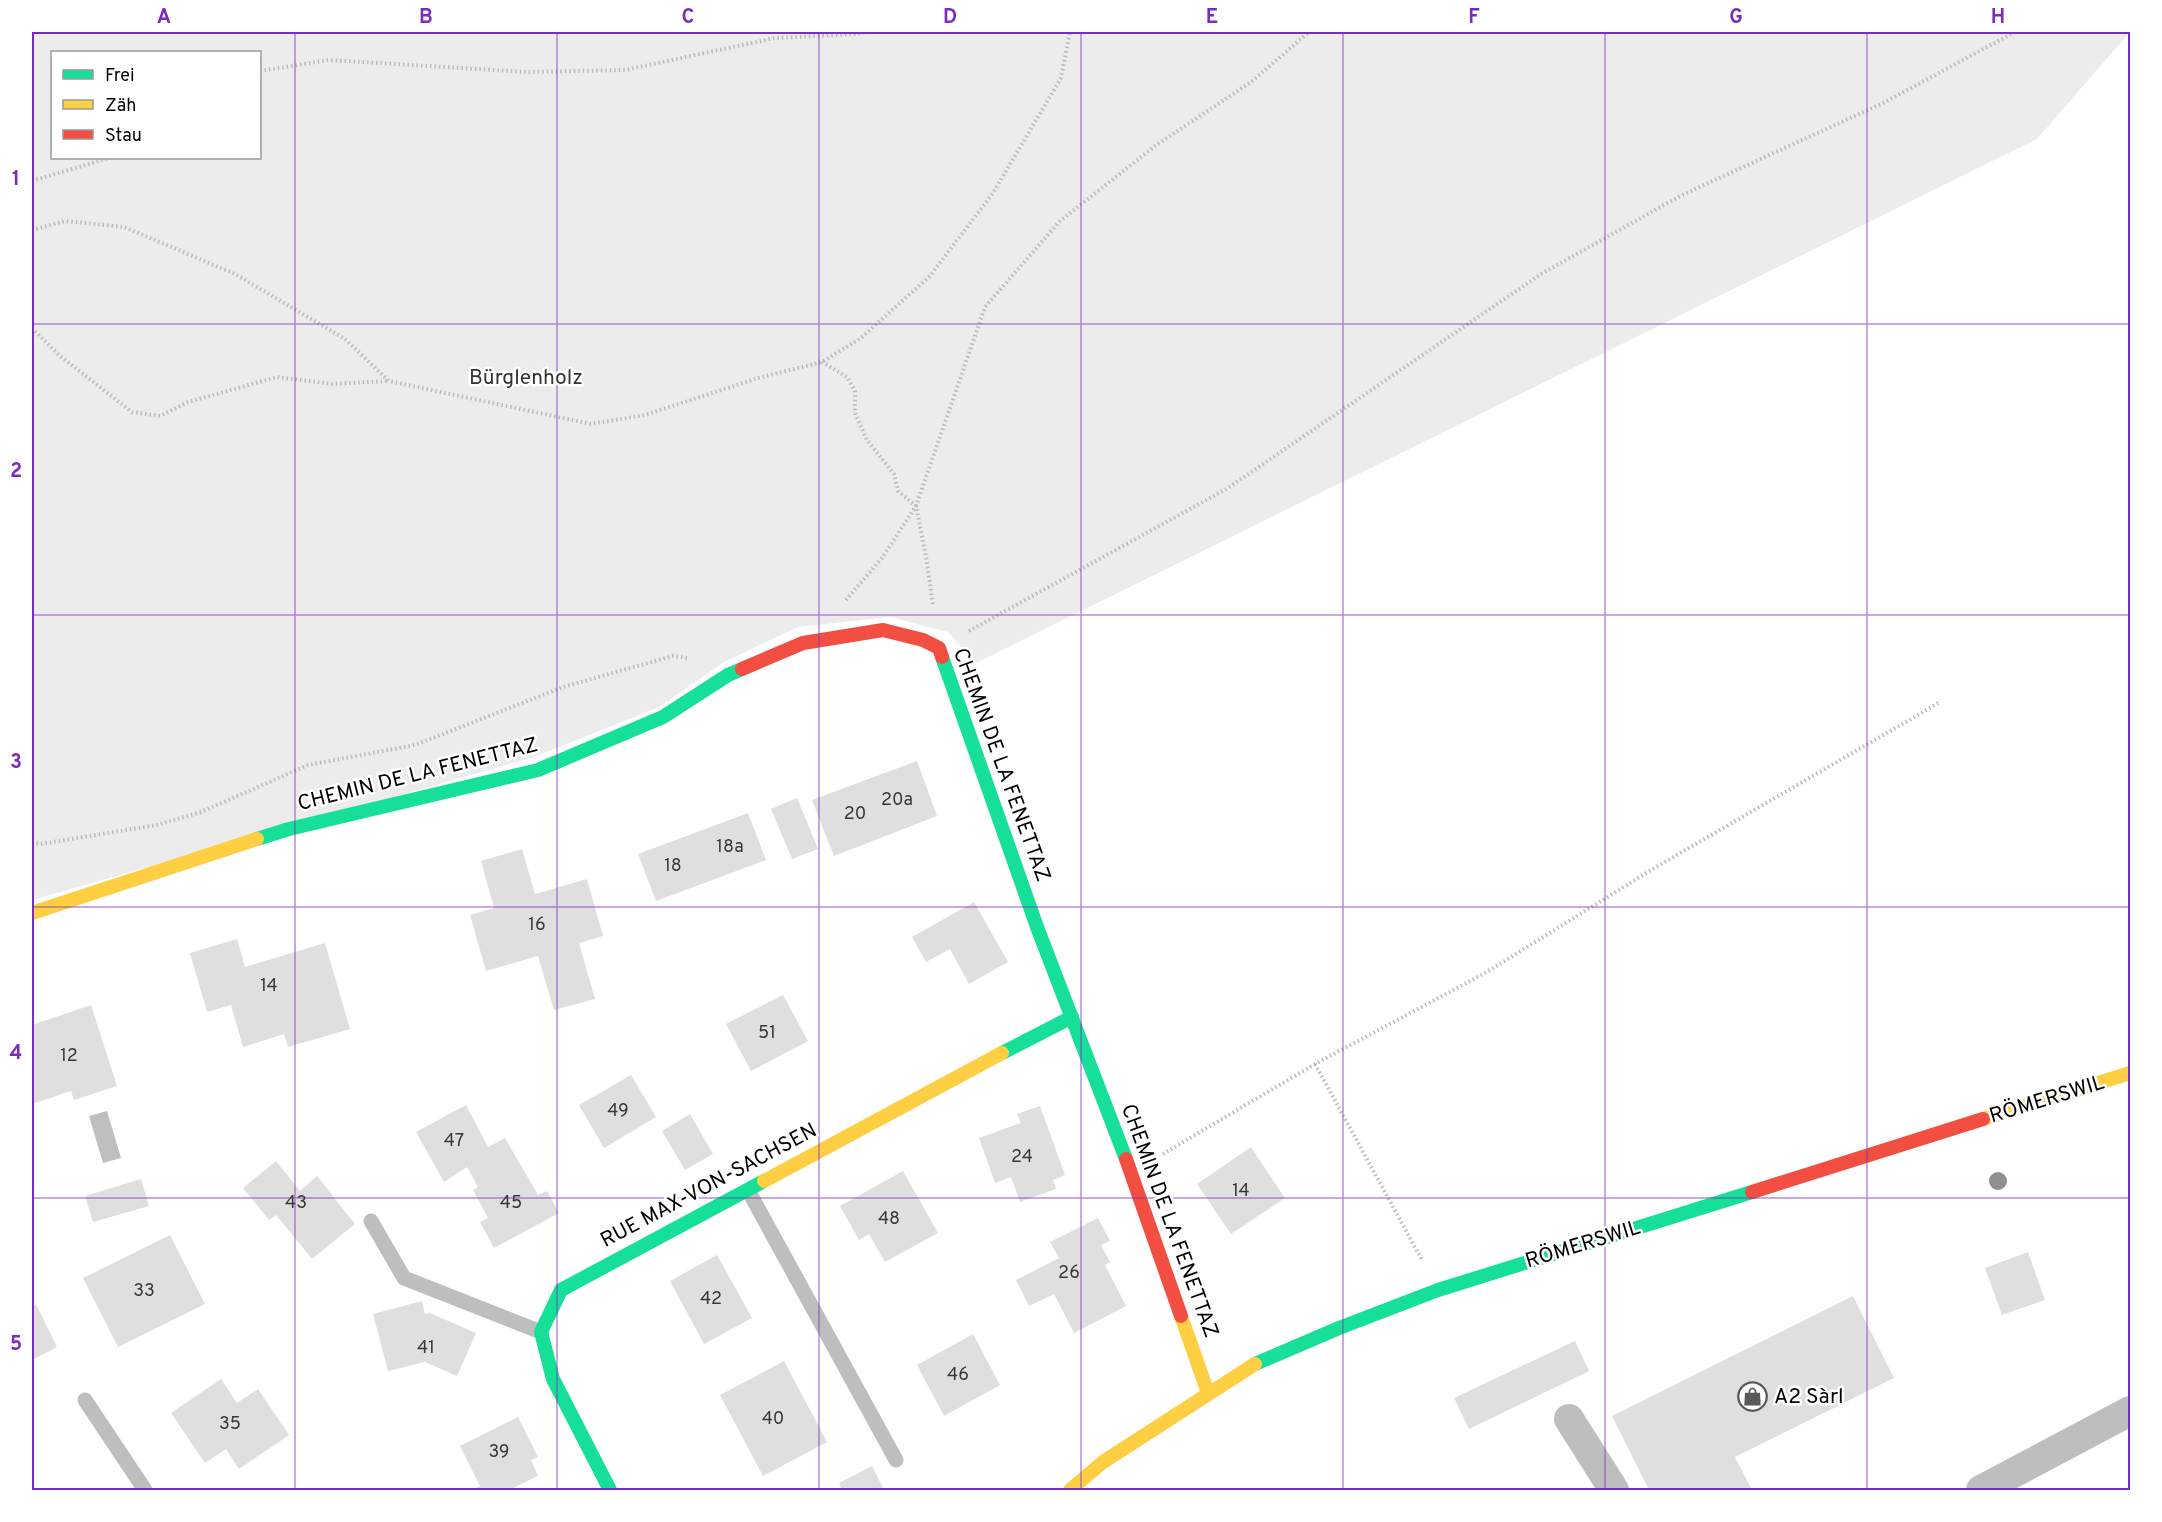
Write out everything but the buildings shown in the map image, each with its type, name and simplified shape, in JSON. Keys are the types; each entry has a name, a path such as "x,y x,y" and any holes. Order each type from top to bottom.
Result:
{"street":[{"name":"CHEMIN DE LA FENETTAZ","path":"32,913 289,829 538,770 663,717 728,675 803,643 883,630 922,640 939,648 1037,927 1131,1172 1208,1393"},
{"name":"RUE MAX-VON-SACHSEN","path":"541,1332 561,1290 1072,1017"},
{"name":"RÖMERSWIL","path":"1070,1491 1103,1462 1251,1366 1339,1328 1438,1290 2130,1073"},
{"path":"541,1332 553,1379 610,1491"},
{"path":"1981,1491 2130,1411"},
{"path":"1569,1419 1614,1491"}],"lane":[{"path":"748,1190 896,1460"},
{"path":"371,1221 404,1278 541,1332"},
{"path":"85,1400 145,1491"}],"path":[{"path":"261,71 329,60 527,72 626,70 775,38 867,32"},
{"path":"32,328 60,356 132,412 160,416 188,402 277,377 332,384 388,381 591,424 645,415 758,378 822,362 861,338 930,276 986,202 1061,78 1070,32"},
{"path":"841,606 882,558 916,506 985,307 1060,221 1155,146 1251,82 1309,32"},
{"path":"822,362 847,377 855,391 855,413 867,440 894,474 898,491 916,506 927,562 939,648 1228,488 1541,274 1680,196 1882,103 2015,32"},
{"path":"32,181 106,159"},
{"path":"32,230 65,221 124,227 236,274 345,339 388,381"},
{"path":"32,843 40,844 157,825 201,812 308,765 415,745 563,687 673,656 705,660 728,675"},
{"path":"1131,1172 1315,1064 1487,972 1651,870 1940,702"},
{"path":"1315,1064 1438,1290"}],"green space":[{"name":"Bürglenholz","path":"32,32 2130,32 2037,139 976,663 948,632 890,617 798,627 724,662 659,707 534,757 32,900"}],"shaded area":[{"path":"107,1111 121,1158 103,1163 89,1116"}],"traffic: fast":[{"path":"942,657 1037,927 1126,1159"},
{"path":"257,839 289,829 538,770 663,717 728,675 742,669"},
{"path":"1002,1053 1072,1017"},
{"path":"610,1490 553,1379 541,1332 561,1290 764,1181"},
{"path":"1255,1364 1339,1328 1438,1290 1752,1192"}],"traffic: slow":[{"path":"32,913 257,839"},
{"path":"764,1181 1002,1053"},
{"path":"1983,1119 2130,1073"},
{"path":"1181,1316 1208,1393"},
{"path":"1070,1490 1103,1462 1255,1364"}],"traffic: jam":[{"path":"742,669 803,643 883,630 923,640 939,648 942,657"},
{"path":"1752,1192 1983,1119"},
{"path":"1126,1159 1181,1316"}],"place":[{"name":"A2 Sàrl","path":"1753,1397"}]}
